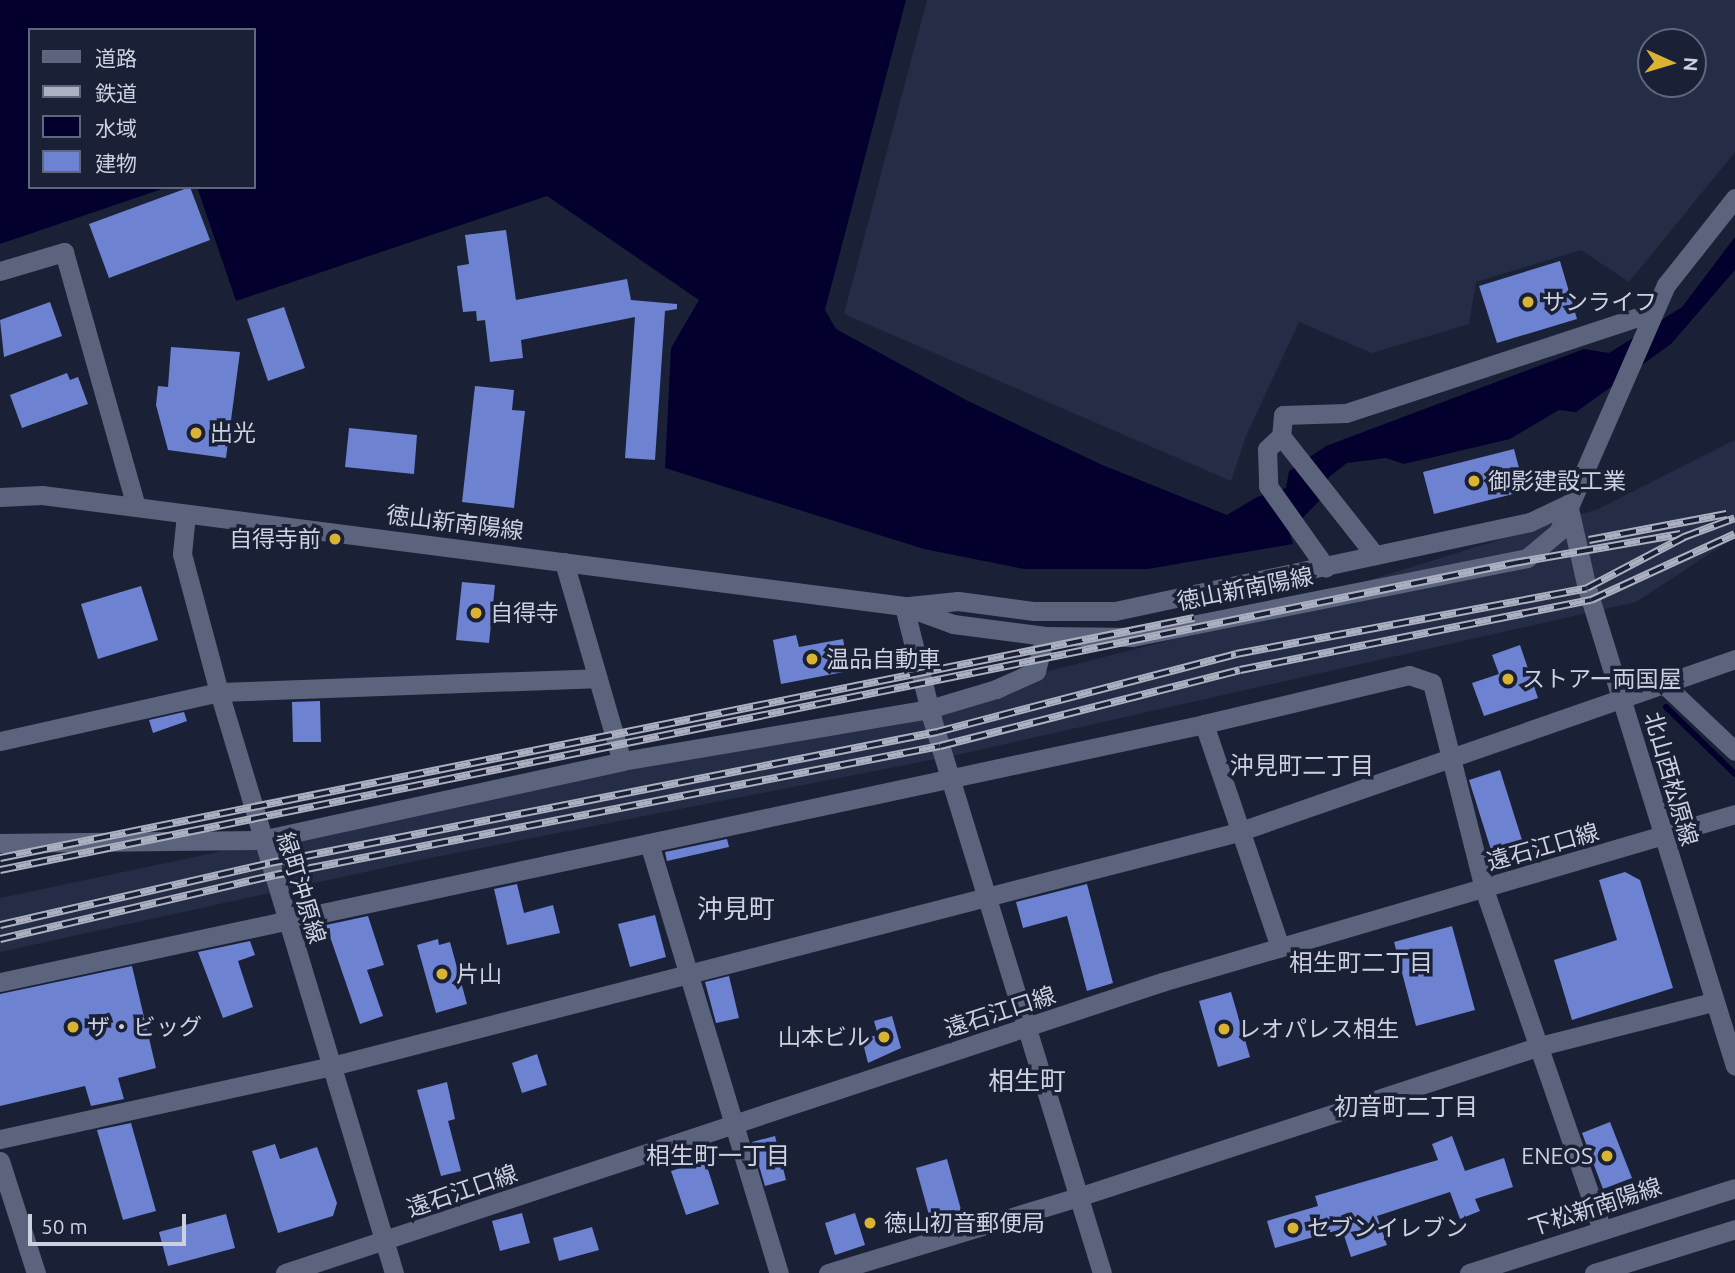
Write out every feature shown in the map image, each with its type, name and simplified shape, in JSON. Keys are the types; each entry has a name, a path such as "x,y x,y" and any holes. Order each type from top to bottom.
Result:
{"street":[{"name":"徳山新南陽線","path":"904,606 953,624 1045,636 1132,637 1527,558 1558,532 1649,318 1666,285 1735,198"},
{"path":"0,271 64,252 136,508"},
{"path":"1375,555 1296,459 1281,436 1283,415 1346,414 1649,318"},
{"path":"1281,436 1267,449 1268,486 1304,531 1326,568"},
{"name":"徳山新南陽線","path":"0,497 42,495 904,606 958,601 1034,611 1115,611 1326,568 1530,522 1568,504"},
{"name":"北山西松原線","path":"1568,504 1587,588 1622,698 1661,838 1735,1066"},
{"name":"緑町沖原線","path":"186,513 182,554 219,692 261,840 394,1273"},
{"path":"564,562 622,761"},
{"path":"904,606 929,709 1102,1273"},
{"path":"0,843 261,840 622,761 929,709 1036,671 1045,636"},
{"path":"0,1139 332,1066 1238,832 1453,754 1665,685 1735,659"},
{"path":"0,982 286,923 1204,724 1409,675 1432,683 1453,754 1484,889 1602,1230"},
{"path":"0,741 219,692 596,678"},
{"path":"1665,685 1735,751"},
{"path":"1204,724 1238,832 1280,947"},
{"name":"遠石江口線","path":"285,1273 385,1243 734,1124 1026,1030 1162,982 1661,838 1735,814"},
{"path":"649,843 779,1273"},
{"path":"828,1273 1078,1197 1540,1046 1713,1002"},
{"path":"0,1161 36,1273"},
{"name":"下松新南陽線","path":"1469,1273 1735,1188"},
{"path":"1594,1273 1623,1268 1735,1229"}],"shaded area":[{"path":"927,0 1735,0 1735,152 1629,282 1581,250 1476,282 1469,324 1372,353 1299,322 1246,436 1231,481 844,314"},
{"path":"1735,440 1735,537 1636,602 961,754 420,860 0,952 0,898 898,709 1199,633 1598,509"}],"water":[{"path":"0,0 906,0 825,310 836,329 968,401 1100,464 1227,515 1257,497 1286,488 1289,471 1326,446 1584,349 1609,353 1682,307 1735,237 1735,270 1671,344 1576,412 1559,410 1510,439 1404,464 1386,458 1347,463 1329,477 1320,500 1289,532 1293,544 1148,569 1024,569 924,549 665,468 671,348 699,300 547,196 236,301 198,189 256,189 256,28 28,28 28,189 162,189 0,244"}],"building":[{"path":"191,189 210,240 109,278 89,224"},
{"path":"506,230 516,300 627,279 631,300 677,304 677,309 665,311 655,460 625,458 635,317 521,340 523,358 490,362 485,320 477,321 476,311 463,312 457,266 469,264 465,235"},
{"name":"サンライフ","path":"1560,261 1577,319 1497,343 1479,286"},
{"path":"50,302 62,336 4,357 0,320"},
{"path":"284,307 305,368 268,381 247,319"},
{"path":"171,347 240,352 226,458 168,450 156,405 158,386 168,387"},
{"path":"67,373 70,380 78,377 88,404 22,428 10,395"},
{"path":"475,386 514,390 512,410 525,411 514,508 462,502"},
{"path":"349,428 417,435 414,474 345,467"},
{"name":"御影建設工業","path":"1514,449 1525,491 1434,514 1423,472"},
{"name":"自得寺","path":"462,582 495,585 489,643 456,640"},
{"path":"141,586 158,640 98,659 81,604"},
{"name":"温品自動車","path":"796,635 799,647 843,639 849,671 781,684 773,640"},
{"name":"ストアー両国屋","path":"1520,645 1538,698 1484,716 1472,683 1499,674 1492,655"},
{"path":"320,701 321,742 293,742 292,702"},
{"path":"184,712 187,721 153,733 149,720"},
{"path":"1500,770 1528,859 1497,869 1469,780"},
{"path":"727,839 729,847 667,861 665,852"},
{"path":"1625,872 1640,880 1673,988 1572,1020 1554,960 1617,940 1599,880"},
{"path":"517,884 524,913 553,905 560,933 507,945 494,889"},
{"path":"1087,884 1113,983 1087,991 1067,916 1023,928 1016,902"},
{"path":"655,915 666,957 630,967 618,924"},
{"path":"368,916 384,965 367,970 383,1016 360,1024 326,925"},
{"path":"1452,926 1475,1010 1416,1026 1394,942"},
{"name":"片山","path":"438,939 439,945 450,942 467,1004 436,1013 417,945"},
{"path":"250,941 255,955 238,961 253,1007 223,1018 198,952"},
{"name":"ザ・ビッグ","path":"132,966 156,1068 118,1078 124,1099 91,1106 85,1086 0,1106 0,994"},
{"path":"729,976 739,1018 716,1023 705,982"},
{"name":"レオパレス相生","path":"1231,992 1250,1057 1218,1067 1199,1001"},
{"name":"山本ビル","path":"892,1016 901,1048 868,1063 862,1039 878,1035 874,1021"},
{"path":"537,1054 547,1085 522,1093 512,1063"},
{"path":"447,1082 455,1119 448,1121 461,1171 441,1176 417,1090"},
{"name":"ENEOS","path":"1610,1122 1632,1178 1603,1189 1582,1133"},
{"path":"131,1123 156,1211 123,1220 97,1130"},
{"path":"775,1136 786,1180 765,1186 752,1142"},
{"path":"1452,1136 1465,1171 1504,1158 1513,1187 1475,1199 1480,1211 1460,1219 1450,1192 1377,1216 1387,1245 1351,1257 1342,1229 1275,1248 1267,1221 1318,1206 1315,1196 1438,1160 1432,1144"},
{"path":"275,1144 280,1159 317,1147 337,1203 333,1216 278,1233 252,1151"},
{"path":"947,1159 963,1217 932,1226 916,1168"},
{"path":"705,1160 719,1204 686,1215 671,1171"},
{"path":"522,1213 530,1243 500,1251 492,1221"},
{"path":"855,1213 865,1245 835,1255 825,1223"},
{"path":"226,1214 235,1248 168,1266 159,1232"},
{"path":"592,1227 599,1250 559,1261 553,1238"}],"waterway":[{"path":"1666,707 1735,774"}],"railway":[{"path":"1589,540 1727,514"},
{"path":"0,925 270,863 937,732 1236,654 1587,588 1684,537 1735,518"},
{"path":"0,870 1514,563 1680,534"},
{"path":"0,939 275,875 940,746 1240,670 1591,600 1735,534"},
{"path":"0,858 1194,618"}],"place":[{"name":"サンライフ","path":"1528,302"},
{"name":"出光","path":"196,433"},
{"name":"御影建設工業","path":"1474,481"},
{"name":"自得寺前","path":"335,539"},
{"name":"自得寺","path":"476,613"},
{"name":"温品自動車","path":"812,659"},
{"name":"ストアー両国屋","path":"1508,679"},
{"name":"片山","path":"442,974"},
{"name":"ザ・ビッグ","path":"73,1027"},
{"name":"レオパレス相生","path":"1224,1029"},
{"name":"山本ビル","path":"884,1037"},
{"name":"ENEOS","path":"1607,1156"},
{"name":"徳山初音郵便局","path":"870,1223"},
{"name":"セブンイレブン","path":"1293,1228"}],"district":[{"name":"沖見町二丁目","path":"1302,766"},
{"name":"沖見町","path":"736,909"},
{"name":"相生町二丁目","path":"1361,963"},
{"name":"相生町","path":"1027,1081"},
{"name":"初音町二丁目","path":"1406,1107"},
{"name":"相生町一丁目","path":"718,1156"}]}
